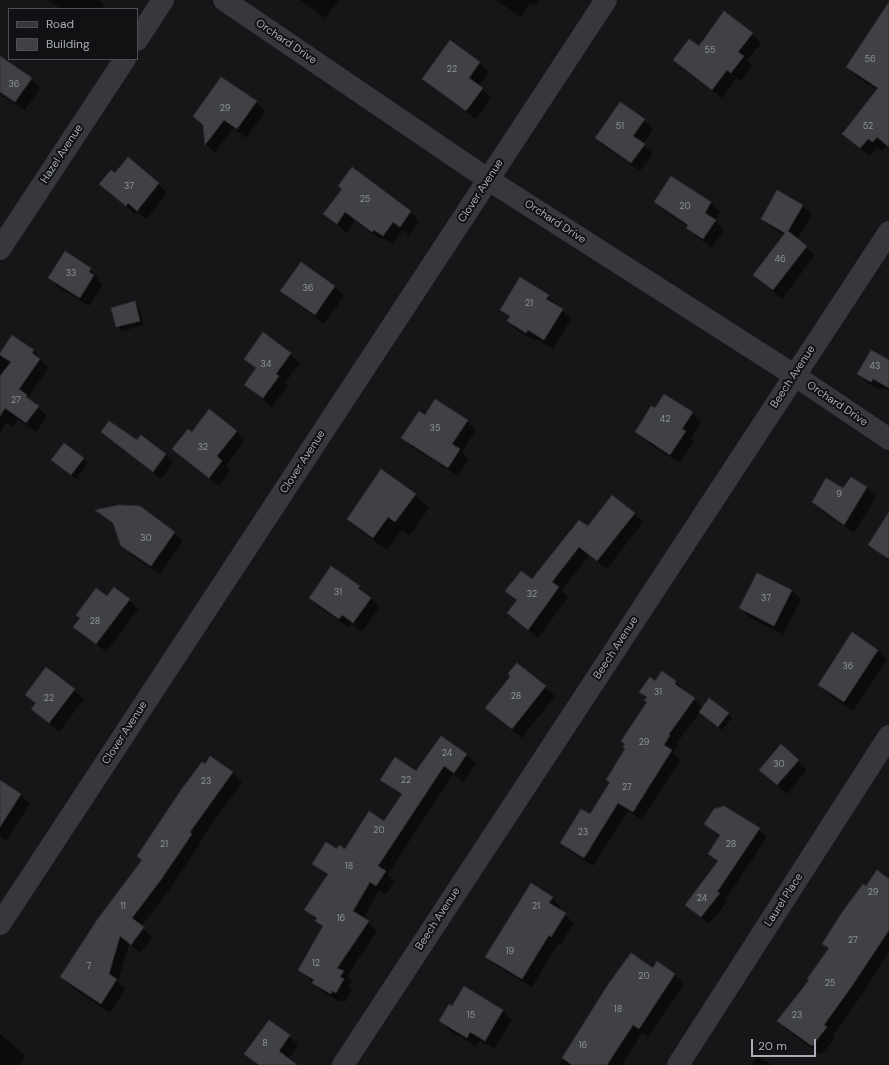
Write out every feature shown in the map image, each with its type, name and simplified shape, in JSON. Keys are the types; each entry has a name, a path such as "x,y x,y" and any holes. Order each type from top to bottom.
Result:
{"street":[{"path":"138,38 163,0"},
{"name":"Orchard Drive","path":"224,0 489,180 794,375 889,439"},
{"name":"Clover Avenue","path":"0,924 606,0"},
{"name":"Hazel Avenue","path":"0,249 123,60"},
{"name":"Beech Avenue","path":"344,1065 794,375 889,232"},
{"name":"Laurel Place","path":"678,1065 889,736"}],"building":[{"path":"889,2 889,147 877,137 873,142 868,139 860,148 842,134 878,88 846,67"},
{"path":"724,11 753,33 738,52 744,56 731,73 727,70 712,90 673,60 689,39 699,46"},
{"path":"450,40 480,62 469,78 483,88 466,111 422,79"},
{"path":"0,56 32,78 15,102 0,92"},
{"path":"221,77 257,101 237,129 224,120 205,145 203,125 193,116"},
{"path":"620,102 645,119 633,136 645,144 631,163 595,138"},
{"path":"128,157 159,183 137,211 128,203 126,206 99,184 111,170 115,173"},
{"path":"352,167 411,211 400,227 393,222 383,236 374,230 372,232 345,212 337,224 323,214 342,189 338,186"},
{"path":"671,176 711,202 705,213 716,220 703,239 686,228 688,225 654,202"},
{"path":"777,190 803,205 788,231 807,246 773,290 753,275 785,233 761,219"},
{"path":"65,251 91,268 89,272 94,275 80,298 48,278"},
{"path":"301,262 335,286 315,315 280,291"},
{"path":"520,277 549,295 546,299 563,309 544,340 528,330 526,333 507,321 510,316 500,310"},
{"path":"135,301 140,321 116,327 111,308"},
{"path":"263,332 291,353 276,374 279,376 263,398 244,385 256,368 244,359"},
{"path":"12,335 34,350 32,353 40,359 19,389 27,395 26,397 39,406 26,423 5,408 0,416 0,376 11,362 0,355 0,353"},
{"path":"871,350 889,360 889,388 873,379 871,382 857,374"},
{"path":"664,394 693,412 682,429 686,431 670,455 635,432 651,406 655,408"},
{"path":"435,399 468,420 452,444 460,449 448,468 401,438 419,411 425,415"},
{"path":"209,409 237,431 217,456 222,461 209,478 172,449 188,429 192,432"},
{"path":"109,421 137,440 141,435 166,454 153,472 101,432"},
{"path":"64,443 84,458 71,475 51,460"},
{"path":"381,469 416,494 395,522 388,517 373,538 347,519"},
{"path":"851,477 867,487 844,525 812,502 826,478 843,488"},
{"path":"612,495 635,513 597,561 579,547 552,582 559,587 528,630 507,613 517,600 505,591 521,571 532,579 579,520 588,526"},
{"path":"119,505 140,506 175,532 151,566 121,546 113,523 95,510"},
{"path":"889,512 889,559 868,545"},
{"path":"331,566 360,586 358,588 371,598 353,623 342,615 339,619 309,598"},
{"path":"757,573 792,590 774,626 739,608"},
{"path":"114,587 130,599 96,644 73,627 80,618 76,615 96,588 107,596"},
{"path":"852,632 878,650 844,702 818,685"},
{"path":"517,663 546,686 512,729 485,708 510,677 508,673"},
{"path":"46,667 75,689 49,723 31,709 36,703 25,695"},
{"path":"662,671 676,681 675,684 695,698 669,734 670,735 664,745 672,750 633,812 618,803 584,858 560,843 581,809 590,814 610,782 606,780 625,749 623,748 625,744 621,741 647,702 644,700 647,697 639,692 650,677 655,681"},
{"path":"709,698 729,713 718,727 699,712"},
{"path":"441,736 467,754 454,773 444,766 378,866 386,871 376,886 370,882 353,911 369,921 337,968 344,971 340,977 344,979 336,993 332,991 331,994 312,983 314,980 298,970 323,926 315,921 317,918 304,910 328,874 312,864 326,842 337,849 339,845 345,849 369,811 384,821 402,794 380,780 395,757 416,771"},
{"path":"781,744 799,760 777,785 759,770"},
{"path":"210,756 233,772 190,832 192,834 160,881 132,918 144,927 131,945 120,936 109,974 117,979 101,1004 60,977 97,920 142,860 137,856 181,790 202,762 205,764"},
{"path":"0,780 21,794 0,827"},
{"path":"724,806 760,828 717,892 720,893 701,917 685,905 718,861 708,854 720,835 704,824 714,809"},
{"path":"877,870 889,879 889,930 824,1025 827,1027 812,1046 777,1021 809,980 807,979 829,948 822,944 843,911 863,884 866,886"},
{"path":"531,883 553,897 549,903 566,913 551,937 549,935 522,979 485,957"},
{"path":"631,953 653,968 657,961 675,974 639,1029 633,1025 607,1065 572,1065 562,1058 609,983"},
{"path":"464,986 503,1010 485,1041 470,1032 467,1038 439,1021 449,1004 452,1006"},
{"path":"269,1020 290,1035 279,1051 297,1065 259,1065 244,1054"}]}
